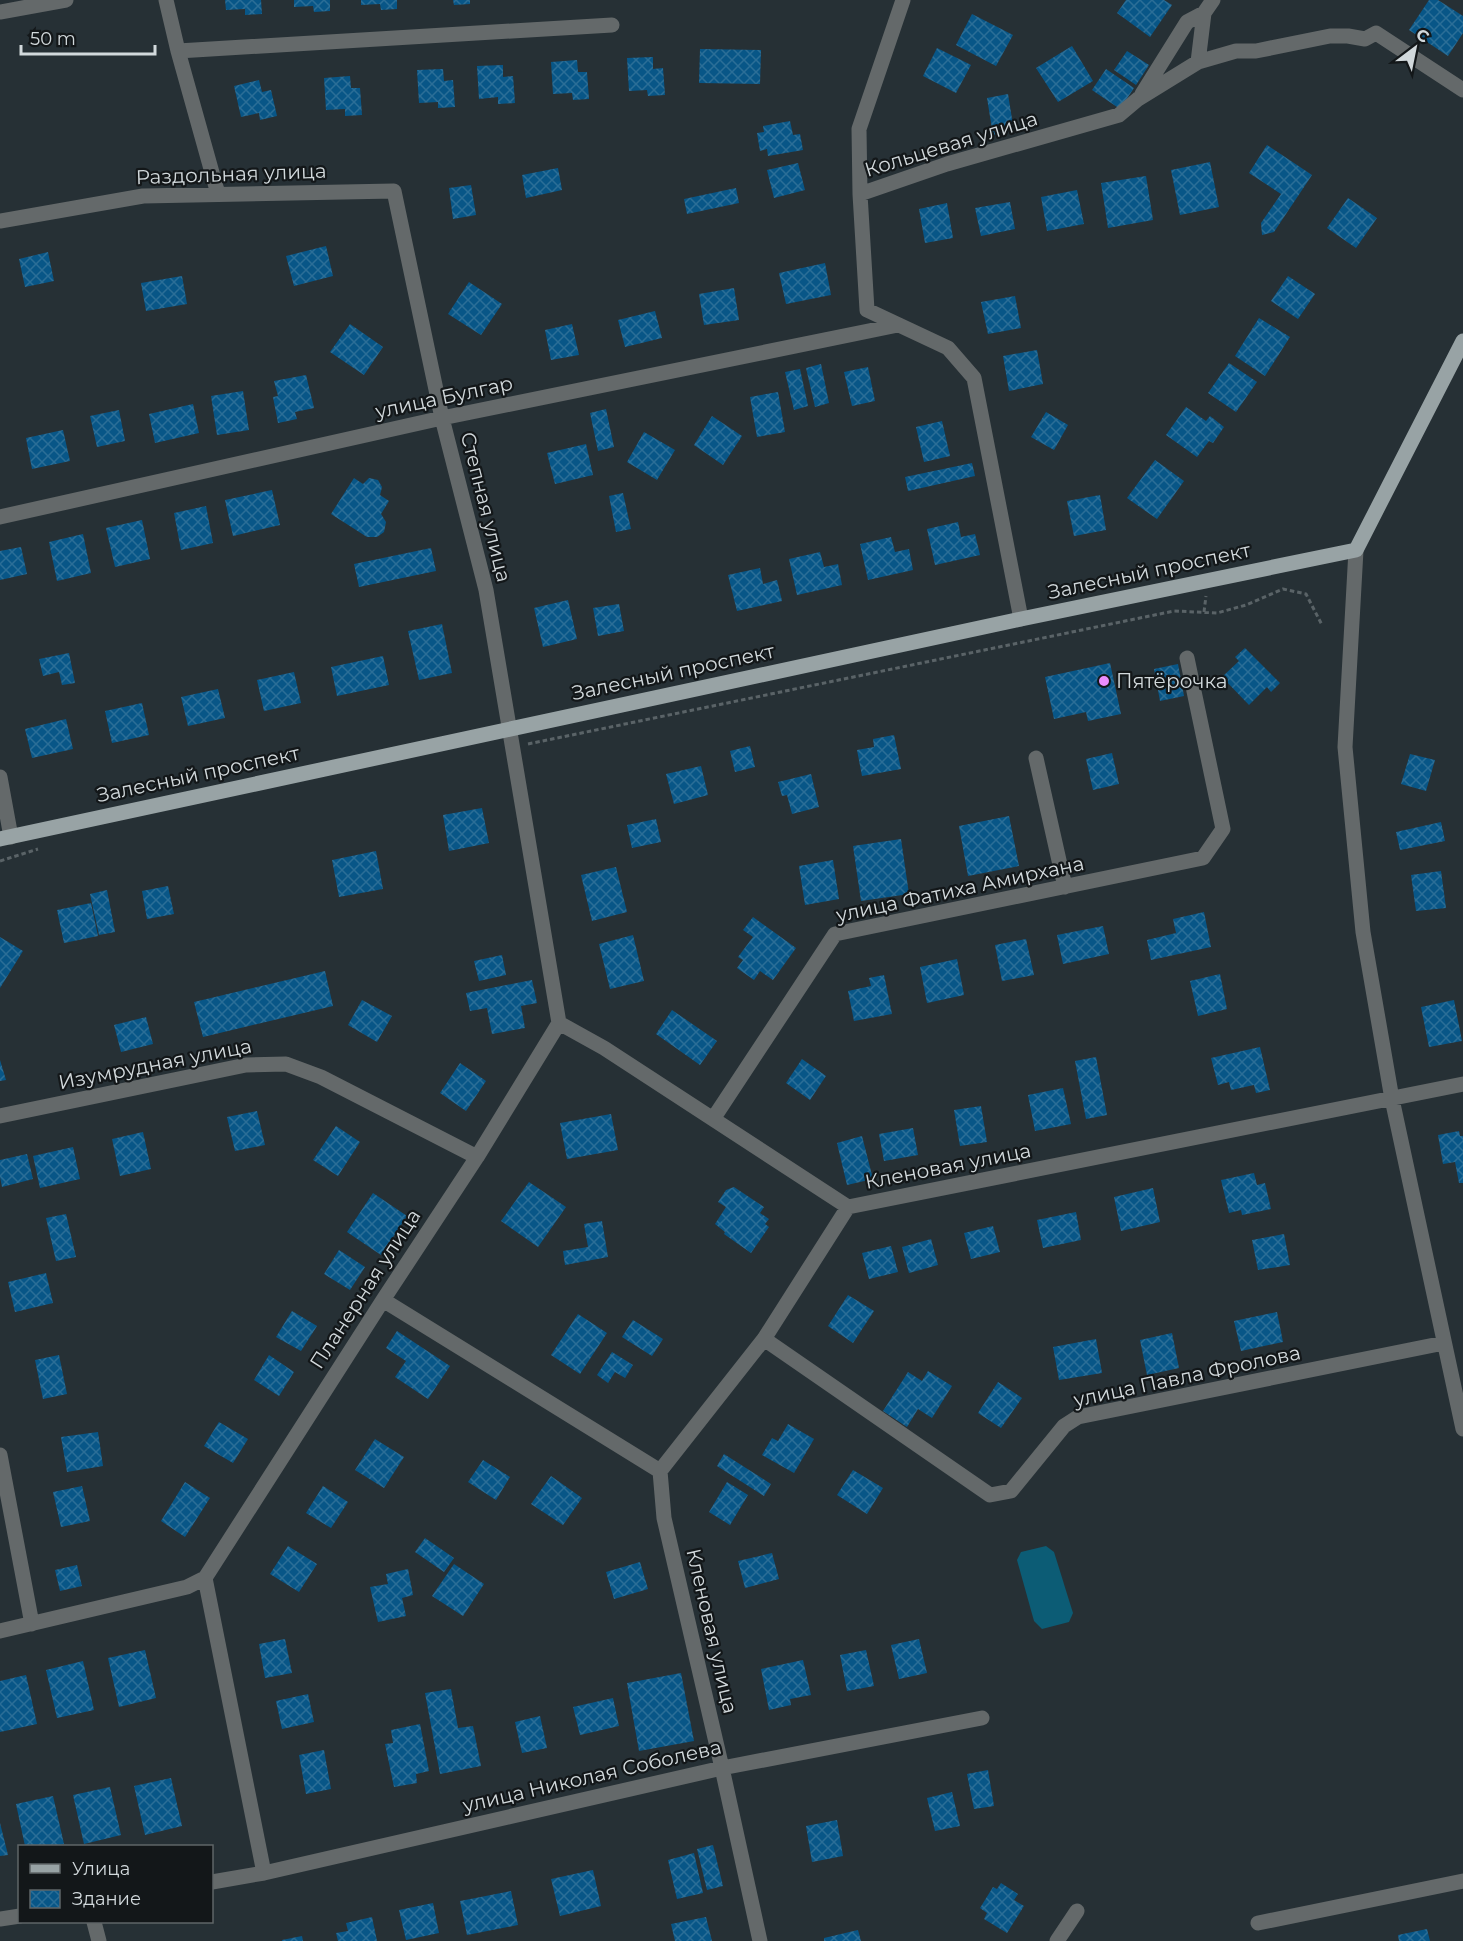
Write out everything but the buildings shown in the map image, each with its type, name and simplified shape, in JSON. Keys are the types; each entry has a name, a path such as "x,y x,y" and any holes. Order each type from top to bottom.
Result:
{"main road":[{"path":"1356,550 1463,341"},
{"name":"Залесный проспект","path":"5,838 508,728 1356,550"}],"street":[{"path":"0,12 66,0"},
{"path":"166,0 218,194"},
{"path":"860,194 860,129 903,0"},
{"path":"1138,99 1187,22 1204,13 1214,0"},
{"path":"1198,62 1204,13"},
{"path":"178,51 612,25"},
{"name":"Кольцевая улица","path":"1022,619 974,378 948,348 867,310 860,194 947,164 1119,115 1138,99 1198,62 1236,51 1256,51 1330,36 1365,39 1376,33 1463,90"},
{"name":"Раздольная улица","path":"0,222 143,196 394,191"},
{"name":"Степная улица","path":"394,191 442,418 486,590 559,1023"},
{"name":"улица Булгар","path":"0,517 442,418 898,324"},
{"path":"1356,550 1345,747 1363,932 1392,1099 1463,1430"},
{"name":"улица Фатиха Амирхана","path":"713,1119 835,934 1203,858 1223,829 1187,658"},
{"path":"1036,758 1065,887"},
{"path":"0,777 5,838"},
{"name":"Кленовая улица","path":"559,1023 604,1048 848,1207 1463,1084"},
{"name":"Планерная улица","path":"205,1578 477,1157 559,1023"},
{"name":"Изумрудная улица","path":"0,1116 246,1065 286,1064 321,1077 477,1157"},
{"path":"383,1300 660,1471 764,1339 848,1207"},
{"name":"улица Павла Фролова","path":"764,1339 990,1495 1011,1491 1064,1426 1078,1417 1444,1342"},
{"path":"0,1455 32,1624"},
{"name":"Кленовая улица","path":"660,1471 664,1518 760,1941"},
{"path":"0,1631 187,1587 205,1578 264,1873"},
{"name":"улица Николая Соболева","path":"213,1882 264,1873 722,1768 982,1718"},
{"path":"1258,1923 1463,1881"},
{"path":"1058,1941 1077,1911"},
{"path":"0,1919 18,1916"},
{"path":"94,1923 99,1941"}],"path":[{"path":"512,747 1174,611 1217,613 1246,605 1283,589 1306,594 1322,625"},
{"path":"0,861 42,847"}],"shaded area":[{"path":"1046,1546 1054,1552 1073,1613 1069,1622 1042,1629 1034,1621 1017,1560 1021,1552"}],"place":[{"name":"Пятёрочка","path":"1104,681"}]}
